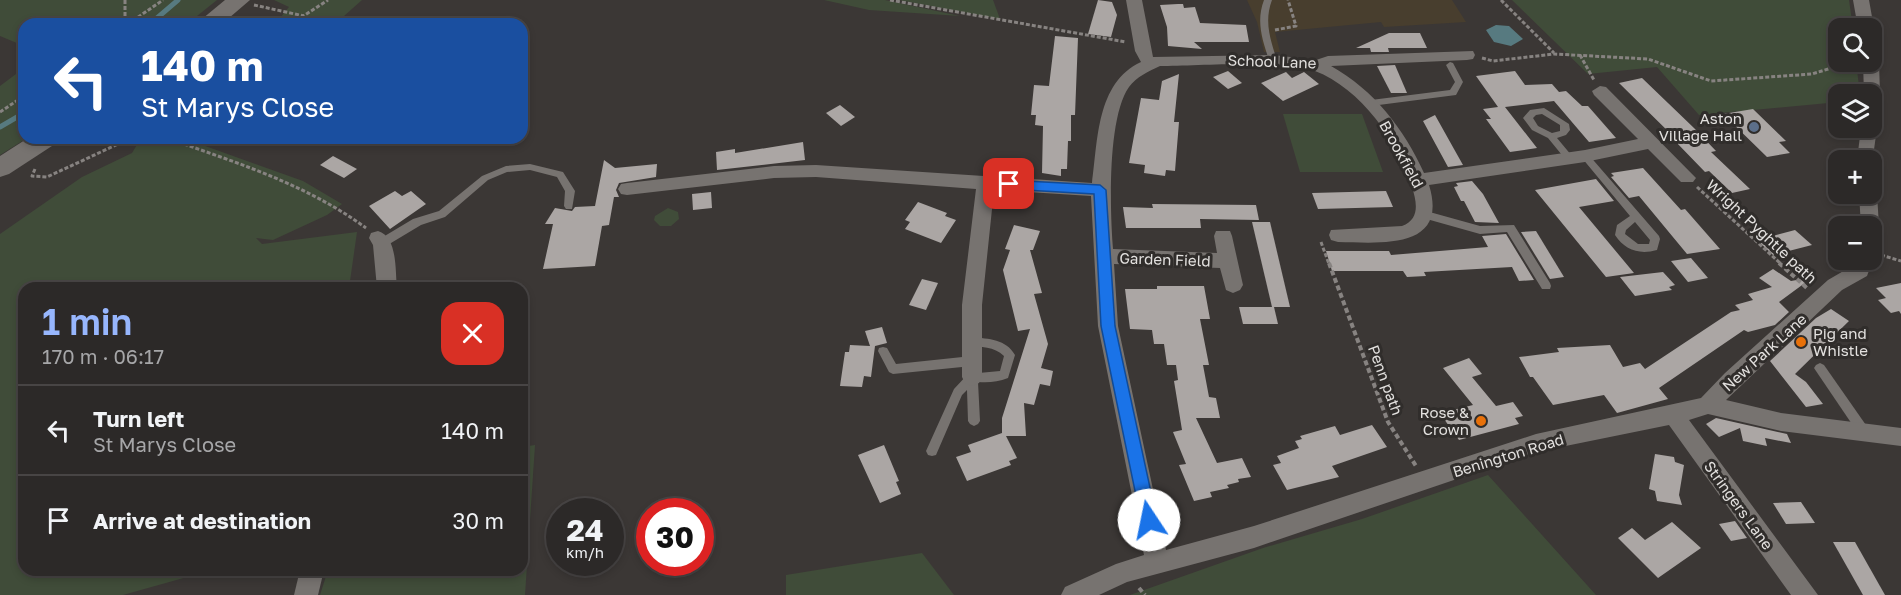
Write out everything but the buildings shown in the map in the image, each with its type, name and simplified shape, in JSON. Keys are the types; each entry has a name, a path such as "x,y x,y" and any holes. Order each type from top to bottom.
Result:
{"street":[{"path":"1134,0 1140,23 1142,54 1149,63 1128,80 1116,95 1107,130 1100,190 1102,256 1108,326 1157,562"},
{"path":"1861,0 1864,18"},
{"path":"215,18 238,1"},
{"name":"School Lane","path":"1149,63 1179,58 1272,56 1317,65 1328,61 1467,55"},
{"name":"Brookfield","path":"1317,65 1349,84 1371,103 1382,117 1419,180 1426,199 1426,215"},
{"path":"1600,91 1687,178"},
{"path":"1419,180 1577,157 1652,142"},
{"path":"0,168 37,144"},
{"path":"627,189 764,173 816,171 1100,190"},
{"path":"972,369 974,277 986,183"},
{"path":"1338,235 1407,232 1419,225 1426,215"},
{"name":"Garden Field","path":"1223,236 1233,285"},
{"path":"380,241 386,282"},
{"name":"Garden Field","path":"1102,256 1228,261"},
{"name":"New Park Lane","path":"1708,405 1732,379 1820,301 1846,278 1860,270"},
{"name":"Benington Road","path":"1073,595 1124,572 1254,537 1536,443 1674,415 1708,405 1781,422 1901,437"},
{"name":"Stringers Lane","path":"1674,415 1806,595"},
{"path":"306,595 311,576"}],"lane":[{"path":"1268,0 1262,19 1272,56"},
{"path":"1371,103 1453,93 1459,82 1450,65"},
{"path":"1551,136 1577,157 1635,218"},
{"path":"380,241 417,222 442,214 485,178 506,169 530,167 560,174 570,191 569,206"},
{"path":"1426,215 1480,230 1510,228 1545,286"},
{"path":"883,351 893,369 972,369 990,378 1004,375 1010,355 1006,349 1000,345 972,341"},
{"path":"1820,368 1864,432"},
{"path":"972,369 974,421"},
{"path":"932,451 958,392 972,369"}],"path":[{"path":"125,0 125,18"},
{"path":"136,18 163,0"},
{"path":"301,18 328,0"},
{"path":"890,0 1064,33 1142,44"},
{"path":"1272,56 1277,53 1272,30 1296,26 1288,0"},
{"path":"1501,0 1554,54"},
{"path":"238,1 304,16"},
{"path":"1467,55 1493,61 1554,54 1648,59 1711,81 1812,74 1828,69"},
{"path":"1580,54 1588,70"},
{"path":"0,112 18,100"},
{"path":"36,167 32,176 47,177 118,144"},
{"path":"183,144 296,185 346,212 380,241"},
{"name":"Wright Pyghtle path","path":"1687,178 1820,301"},
{"path":"1334,283 1321,242 1338,235"},
{"path":"1882,255 1901,261"},
{"name":"Penn path","path":"1334,283 1343,297 1388,422 1425,481"}],"shaded area":[{"path":"1247,0 1452,0 1466,22 1384,27 1381,22 1275,32 1280,52 1264,52 1257,22"}],"green space":[{"path":"0,0 217,0 194,18 18,18 18,44 0,36"},
{"path":"274,0 362,0 342,18 280,18 289,7"},
{"path":"824,0 885,0 960,16 869,10"},
{"path":"899,0 993,0 1000,19"},
{"path":"1512,0 1849,0 1852,18 1828,18 1828,72 1857,72 1859,84 1828,84 1828,103 1699,115 1657,67 1588,74"},
{"path":"18,72 18,144 0,155 0,86"},
{"path":"1283,114 1362,114 1383,172 1300,172"},
{"path":"137,144 200,144 303,181 342,204 327,215 273,240 256,238 262,244 357,232 350,282 18,282 18,576 191,576 123,595 0,595 0,234 82,177 132,153"},
{"path":"668,208 678,212 679,219 671,226 660,226 654,220 655,216"},
{"path":"535,445 528,550 528,446"},
{"path":"1488,475 1596,595 1130,595 1263,548 1362,519"},
{"path":"922,553 954,595 786,595 786,575"},
{"path":"326,576 526,576 525,595 320,595"}],"water":[{"path":"1496,25 1509,26 1523,39 1511,46 1494,42 1486,30"}],"waterway":[{"path":"157,18 178,0"},
{"path":"0,127 18,116"}],"place":[{"name":"Aston Village Hall","path":"1754,127"},
{"name":"Pig and Whistle","path":"1801,342"},
{"name":"Rose & Crown","path":"1481,421"}],"route":[{"path":"1009,184 1100,190 1102,256 1108,326 1149,520"}]}
